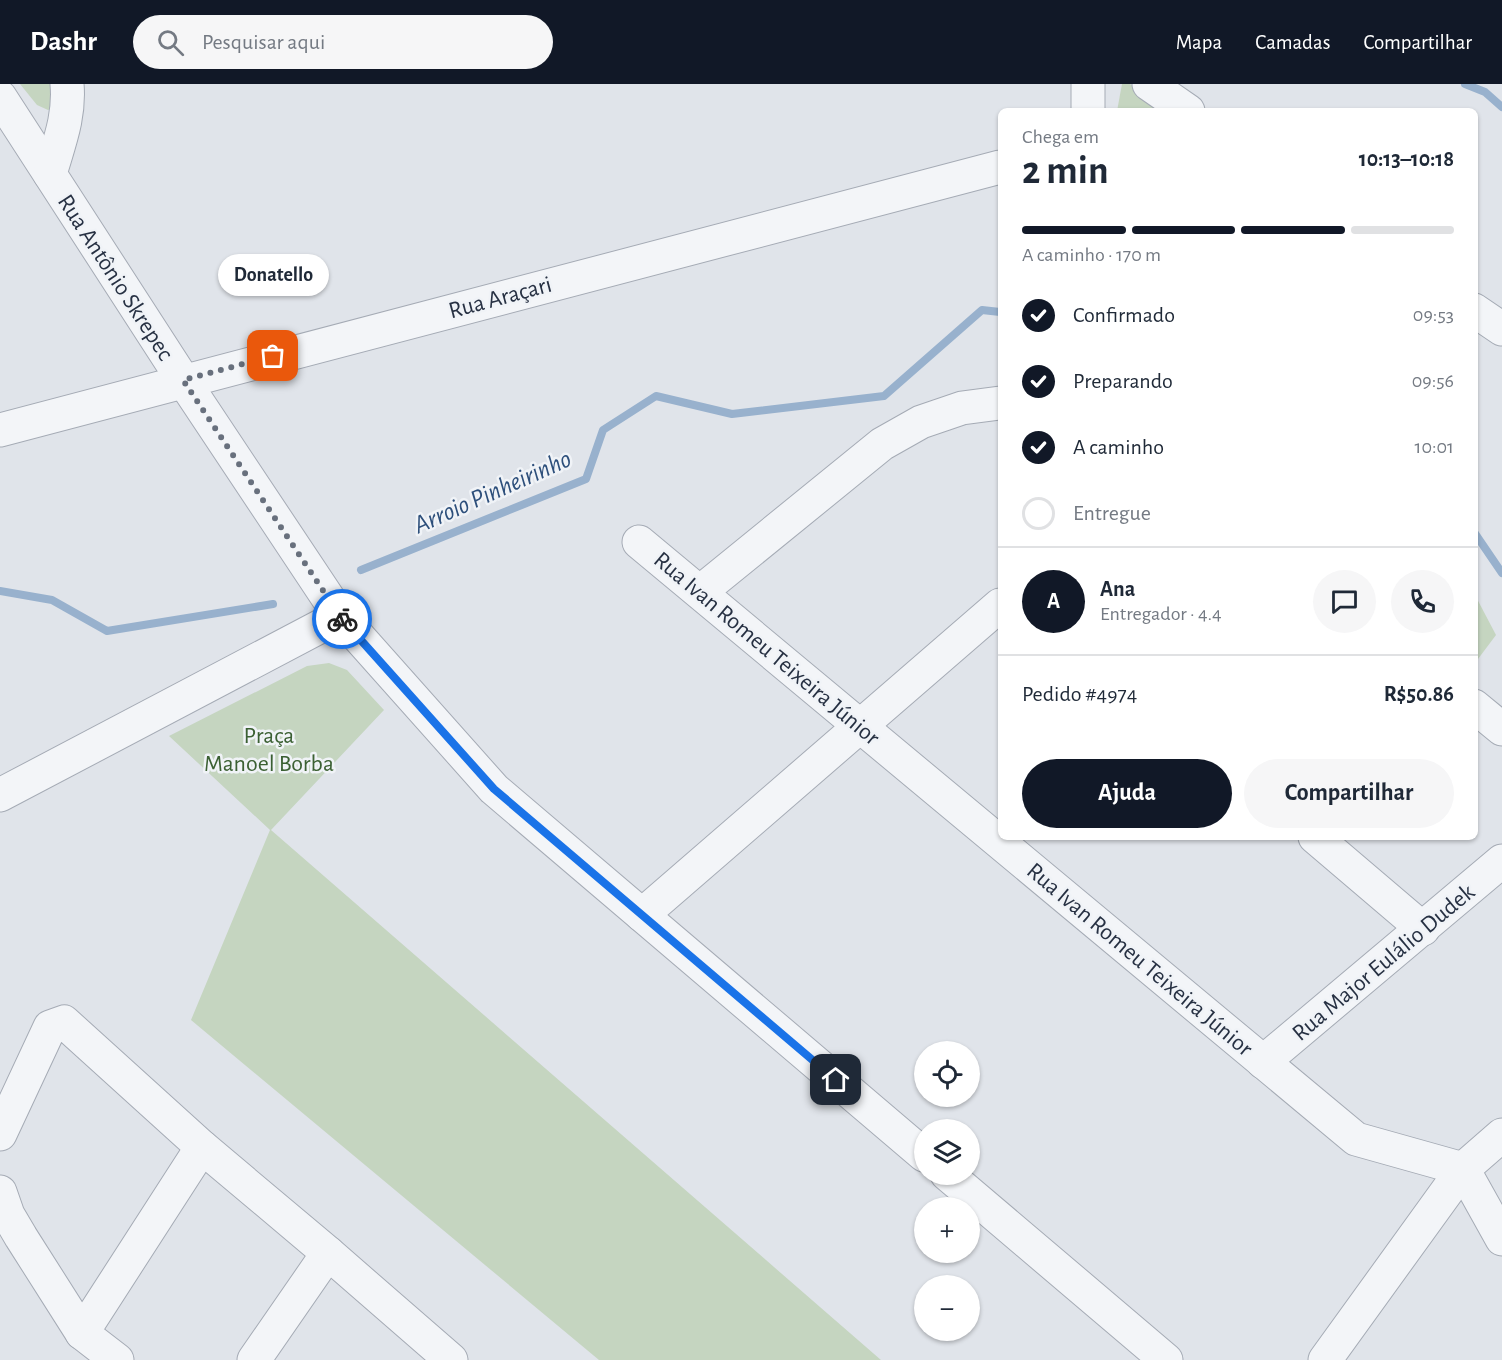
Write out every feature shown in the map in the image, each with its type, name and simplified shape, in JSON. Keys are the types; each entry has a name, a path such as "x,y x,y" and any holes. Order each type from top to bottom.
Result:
{"street":[{"path":"68,95 93,84"},
{"path":"1088,84 1088,108"},
{"path":"1149,84 1184,108"},
{"name":"Rua Antônio Skrepec","path":"50,174 68,95"},
{"name":"Rua Antônio Skrepec","path":"0,97 183,380 340,616 494,789 914,1146"},
{"name":"Rua Araçari","path":"0,430 183,380 998,168"},
{"path":"1478,312 1502,328"},
{"path":"700,592 882,444 921,422 962,408 998,403"},
{"name":"Rua Ivan Romeu Teixeira Júnior","path":"639,542 1356,1139 1462,1169"},
{"path":"642,915 998,607"},
{"path":"0,795 340,616"},
{"path":"1478,709 1502,729"},
{"path":"1319,840 1423,929"},
{"name":"Rua Major Eulálio Dudek","path":"1263,1062 1502,861"},
{"path":"0,1134 50,1027 64,1022 202,1147 328,1252 445,1358"},
{"path":"1325,1360 1462,1169 1502,1135"},
{"path":"82,1333 202,1147"},
{"path":"1462,1169 1502,1239"},
{"path":"960,1185 1166,1360"},
{"path":"6,1224 82,1333 117,1360"},
{"path":"254,1360 328,1252"}],"green space":[{"path":"20,84 66,84 52,109 48,110 37,105"},
{"path":"1122,84 1130,84 1162,108 1118,108"},
{"path":"1478,601 1496,635 1478,659"},
{"name":"Praça Manoel Borba","path":"329,663 347,670 384,710 271,830 881,1360 599,1360 191,1020 270,830 169,736 307,666"}],"waterway":[{"path":"1465,84 1485,92 1502,107"},
{"name":"Arroio Pinheirinho","path":"361,570 586,479 603,430 656,396 732,414 884,396 982,310 998,312"},
{"name":"Arroio Pinheirinho","path":"1478,538 1502,573"},
{"name":"Arroio Pinheirinho","path":"0,591 52,600 107,631 273,604"}],"way so far":[{"path":"273,356 183,380 342,619"}],"place":[{"name":"Donatello","path":"273,356"}],"route":[{"path":"342,619 494,789 836,1080"}]}
